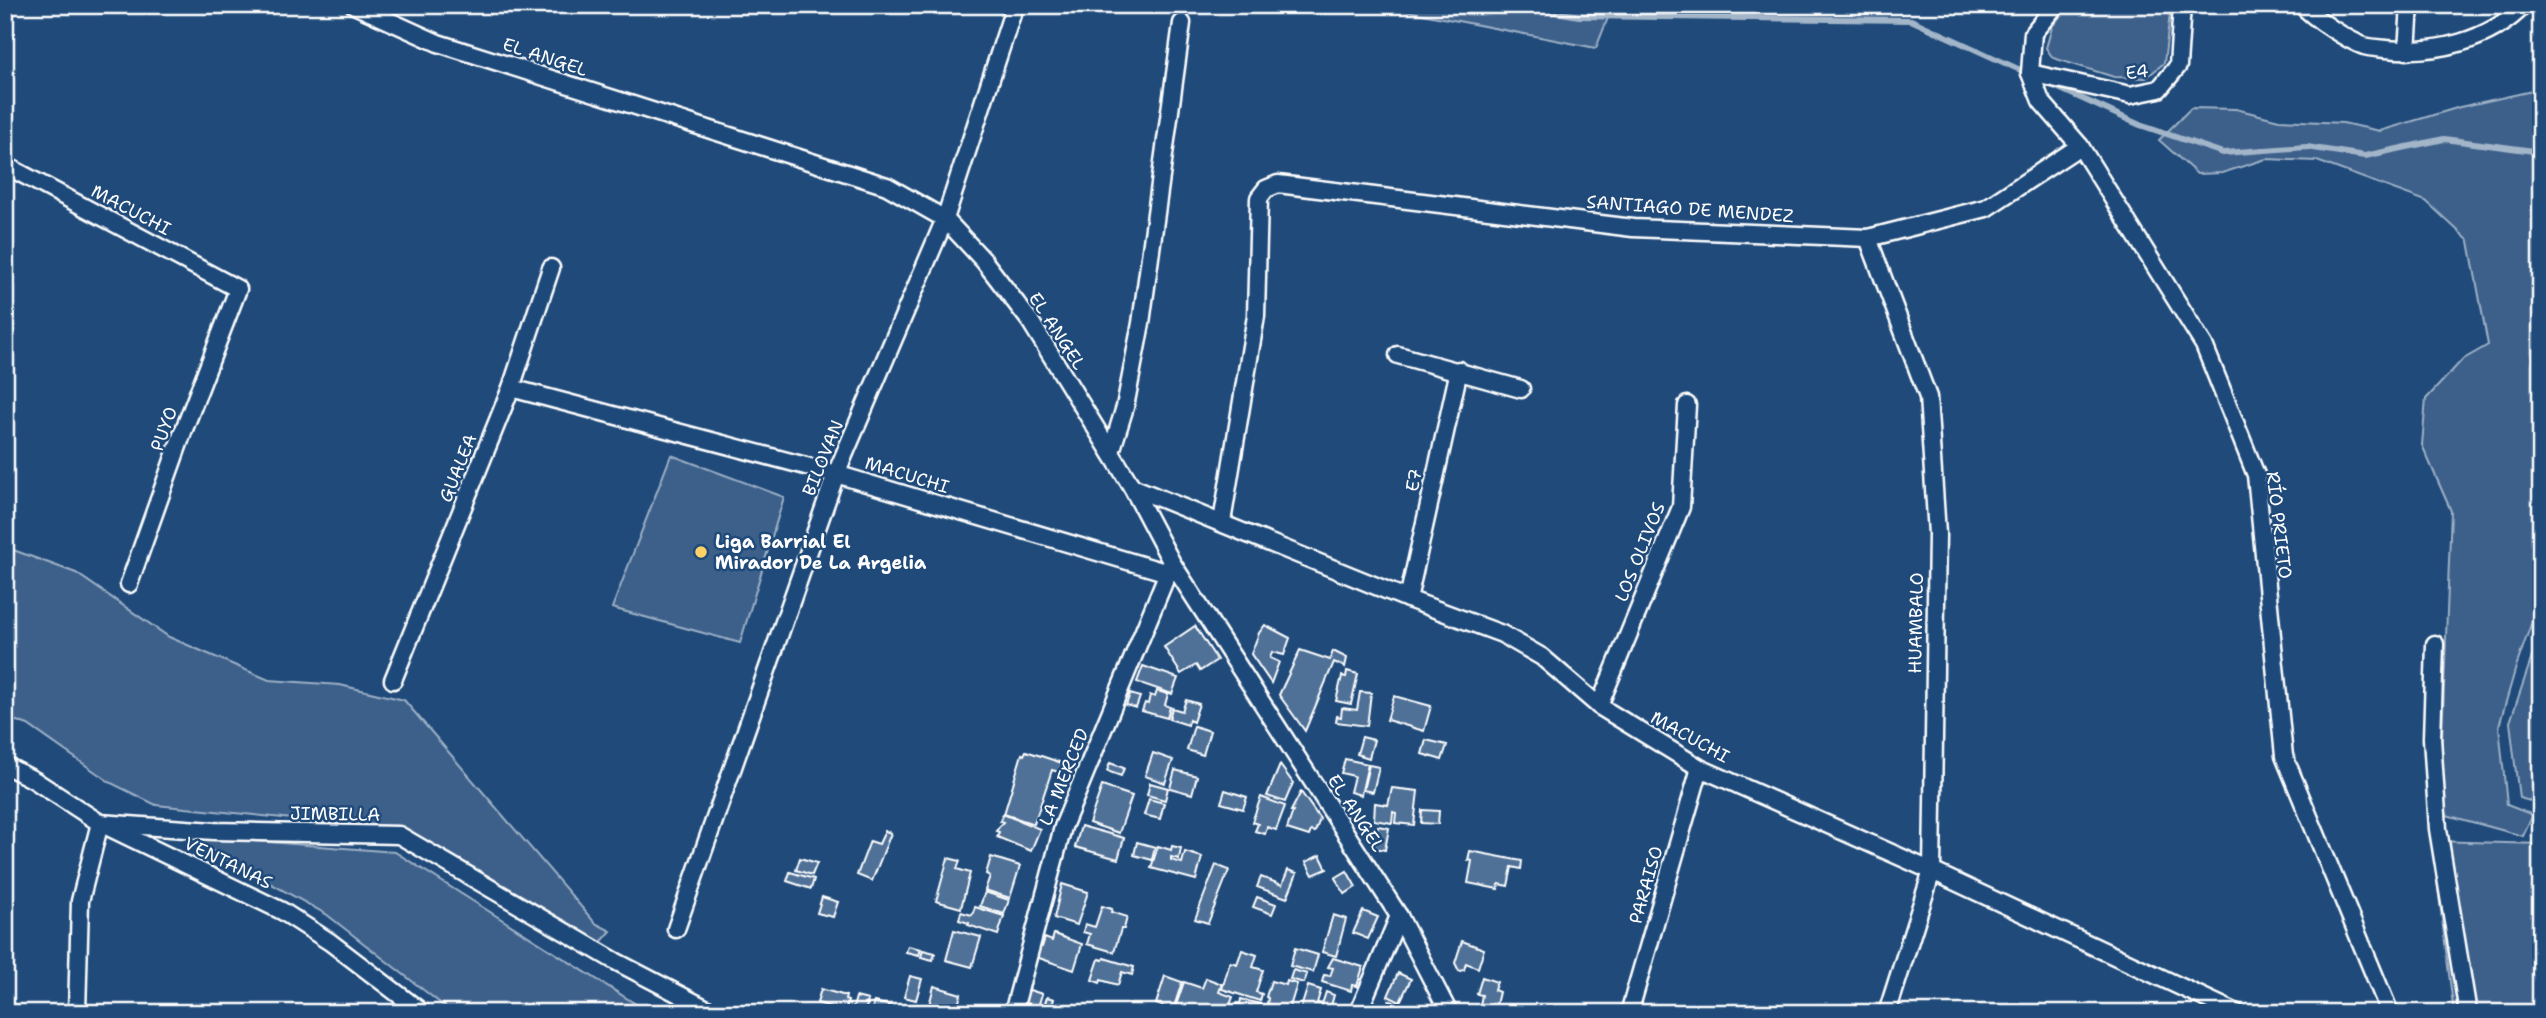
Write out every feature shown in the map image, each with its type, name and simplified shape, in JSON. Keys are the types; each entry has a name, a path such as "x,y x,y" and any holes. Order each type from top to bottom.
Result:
{"street":[{"name":"EL ANGEL","path":"354,5 438,43 887,186 945,219 984,261 1030,321 1132,487 1170,568 1399,916 1449,1013"},
{"name":"BILOVAN","path":"676,929 836,474 945,219 1015,5"},
{"name":"RÍO PRIETO","path":"2056,5 2033,33 2030,73 2041,102 2080,146 2204,345 2256,475 2284,756 2390,1013"},
{"name":"E4","path":"2030,73 2130,95 2159,89 2178,66 2182,5"},
{"path":"2302,5 2312,16 2365,47 2407,51 2468,42 2494,30 2524,5"},
{"path":"2407,51 2410,5"},
{"path":"1111,452 1125,407 1141,323 1182,23"},
{"name":"SANTIAGO DE MENDEZ","path":"1222,522 1256,316 1259,198 1266,189 1278,184 1633,228 1868,239 1986,208 2080,146"},
{"name":"MACUCHI","path":"5,165 238,289"},
{"name":"HUAMBALO","path":"1868,239 1928,397 1937,534 1932,871 1887,1013"},
{"name":"GUALEA","path":"393,681 511,388 551,268"},
{"name":"PUYO","path":"129,583 238,289"},
{"path":"1398,355 1521,389"},
{"name":"E7","path":"1408,599 1459,370"},
{"name":"MACUCHI","path":"511,388 836,474 1170,568"},
{"name":"LOS OLIVOS","path":"1599,706 1681,507 1687,405"},
{"name":"MACUCHI","path":"1132,487 1512,640 1542,657 1599,706 1700,768 1932,871 2237,1013"},
{"name":"LA MERCED","path":"1013,1013 1063,827 1170,568"},
{"path":"2435,644 2432,738 2438,829 2468,1013"},
{"name":"VENTANAS","path":"5,765 34,780 100,823 282,911 330,942 416,1010"},
{"name":"PARAISO","path":"1629,1013 1700,768"},
{"path":"77,1013 80,901 100,823"},
{"name":"JIMBILLA","path":"100,823 214,831 399,835 615,961 715,1013"},
{"path":"1359,1013 1399,916"}],"shaded area":[{"path":"1210,5 1613,5 1596,48 1407,11 1219,8"},
{"path":"2069,5 2171,5 2164,63 2146,78 2114,77 2053,58 2046,48 2052,27"},
{"path":"2541,89 2541,596 2499,726 2507,805 2533,815 2523,836 2439,813 2451,511 2422,445 2426,399 2462,360 2488,345 2469,241 2426,201 2317,161 2266,159 2222,173 2197,174 2159,140 2191,108 2236,109 2279,120 2343,123 2380,131 2460,107"},
{"name":"Liga Barrial El Mirador De La Argelia","path":"671,455 784,497 740,643 612,608"},
{"path":"5,547 76,573 169,637 269,680 340,685 404,700 595,923 611,931 596,948 401,830 156,805 111,783 28,725 5,717"},
{"path":"2541,630 2541,804 2519,798 2510,722"},
{"path":"194,836 395,852 650,1013 453,1013 326,914 212,851"},
{"path":"2432,841 2541,844 2541,1013 2454,1013"}],"building":[{"path":"1265,625 1290,638 1284,655 1272,652 1270,658 1279,662 1271,683 1251,654"},
{"path":"1195,626 1217,660 1200,671 1196,665 1181,674 1164,647"},
{"path":"1300,650 1330,660 1333,651 1347,658 1345,667 1334,662 1305,731 1279,695"},
{"path":"1143,666 1178,678 1172,694 1137,682"},
{"path":"1347,671 1358,674 1351,704 1336,701 1342,676 1346,677"},
{"path":"1157,691 1168,694 1165,705 1170,707 1167,718 1142,711 1145,703 1148,704 1150,695 1155,697"},
{"path":"1360,692 1371,693 1367,726 1336,722 1337,716 1341,717 1342,708 1357,710"},
{"path":"1130,694 1140,697 1136,708 1126,705"},
{"path":"1394,696 1431,706 1424,731 1387,720"},
{"path":"1186,700 1199,704 1193,722 1189,720 1188,725 1169,719 1172,708 1182,711"},
{"path":"1194,726 1210,731 1203,755 1187,750"},
{"path":"1362,737 1374,740 1369,758 1357,754"},
{"path":"1426,740 1447,745 1442,760 1422,754"},
{"path":"1026,751 1065,764 1062,773 1052,770 1034,824 1004,814 1022,754"},
{"path":"1153,753 1173,760 1165,783 1145,776"},
{"path":"1345,759 1368,764 1361,795 1350,792 1354,776 1341,773"},
{"path":"1110,763 1124,768 1121,776 1107,771"},
{"path":"1280,765 1293,783 1285,802 1267,796"},
{"path":"1369,765 1379,767 1373,792 1363,790"},
{"path":"1175,770 1197,776 1192,794 1170,788"},
{"path":"1150,783 1168,788 1165,800 1147,795"},
{"path":"1102,786 1132,796 1119,833 1089,823"},
{"path":"1392,788 1418,791 1414,825 1395,823 1396,813 1393,812 1392,823 1374,820 1375,803 1388,805"},
{"path":"1225,790 1247,797 1243,809 1221,803"},
{"path":"1301,792 1320,819 1315,832 1311,831 1309,836 1287,829 1291,811"},
{"path":"1261,797 1285,806 1276,830 1267,827 1265,834 1255,831 1258,824 1252,822"},
{"path":"1149,799 1164,803 1160,819 1144,815"},
{"path":"1422,810 1439,811 1438,824 1421,823"},
{"path":"1003,814 1040,829 1031,851 997,837 999,832 996,831 1003,822 1000,821"},
{"path":"1081,826 1124,838 1118,859 1075,847"},
{"path":"1378,826 1389,828 1385,850 1374,848"},
{"path":"885,831 891,833 872,881 857,875 870,841 879,844"},
{"path":"1137,842 1155,847 1152,860 1134,855"},
{"path":"1158,846 1171,850 1172,846 1181,848 1179,859 1171,857 1171,860 1182,863 1185,852 1202,857 1196,880 1151,868"},
{"path":"1470,851 1522,861 1521,869 1512,867 1508,886 1499,884 1498,889 1468,883 1472,861 1468,860"},
{"path":"1320,855 1327,869 1313,875 1306,862"},
{"path":"991,857 1020,866 1010,898 985,890 990,876 986,874"},
{"path":"800,858 817,863 812,875 796,870"},
{"path":"948,858 960,861 957,869 970,873 961,908 936,901"},
{"path":"1216,865 1229,870 1208,923 1195,919"},
{"path":"1288,870 1297,873 1287,898 1257,887 1261,877 1282,885"},
{"path":"1347,871 1356,887 1345,894 1335,878"},
{"path":"790,872 814,879 811,889 787,881"},
{"path":"1062,884 1088,892 1077,925 1054,918"},
{"path":"985,892 1009,900 1004,914 980,906"},
{"path":"822,897 838,902 833,917 817,913"},
{"path":"1257,897 1276,904 1272,914 1253,907"},
{"path":"1102,906 1127,917 1114,952 1087,944 1090,934 1083,932 1085,924 1095,927"},
{"path":"975,907 1004,916 998,935 959,920 961,912 972,915"},
{"path":"1363,911 1378,917 1368,939 1353,933"},
{"path":"1333,915 1346,919 1336,956 1322,952"},
{"path":"954,930 981,937 972,967 946,960"},
{"path":"1054,934 1082,944 1074,970 1036,959 1034,944 1042,947 1045,938 1052,941"},
{"path":"1462,941 1484,949 1478,968 1466,963 1464,970 1459,971 1455,963"},
{"path":"908,946 921,949 919,955 906,952"},
{"path":"1295,948 1318,955 1313,972 1290,966"},
{"path":"923,950 935,953 933,960 921,957"},
{"path":"1242,950 1257,955 1253,967 1263,970 1256,992 1262,994 1260,1001 1222,989 1230,962 1237,964"},
{"path":"1333,958 1363,967 1357,986 1352,985 1351,991 1322,982 1324,975 1330,976 1333,968 1328,967"},
{"path":"1099,959 1134,967 1132,975 1122,972 1118,985 1092,980"},
{"path":"1293,970 1307,974 1304,983 1290,979"},
{"path":"1398,973 1411,979 1400,1002 1388,996"},
{"path":"910,976 922,979 916,1000 904,997"},
{"path":"1165,976 1182,982 1173,1010 1156,1004"},
{"path":"1482,977 1497,982 1494,990 1499,992 1494,1013 1481,1013 1479,1010 1482,995 1477,994"},
{"path":"1206,978 1222,984 1219,992 1233,997 1228,1010 1216,1006 1213,1013 1174,1011 1184,982 1202,988"},
{"path":"1271,981 1286,985 1287,981 1297,984 1289,1010 1267,1004 1266,997"},
{"path":"934,986 961,994 956,1013 927,1013"},
{"path":"1308,986 1321,990 1317,1003 1322,1004 1326,992 1334,995 1329,1013 1300,1011"},
{"path":"1020,987 1042,994 1038,1007 1017,1000"},
{"path":"821,989 846,996 846,1011 817,1003"},
{"path":"856,997 868,1000 865,1013 852,1012"},
{"path":"1047,997 1054,999 1050,1012 1043,1009"},
{"path":"1241,999 1282,1010 1282,1013 1234,1013"},
{"path":"1389,1000 1416,1013 1391,1013 1385,1010"},
{"path":"874,1002 892,1006 891,1013 871,1013"}],"waterway":[{"path":"1515,5 1579,16 1911,20 2029,74"},
{"path":"2052,85 2140,125 2223,153 2307,147 2365,156 2444,139 2541,152"}],"place":[{"name":"Liga Barrial El Mirador De La Argelia","path":"701,552"}]}
